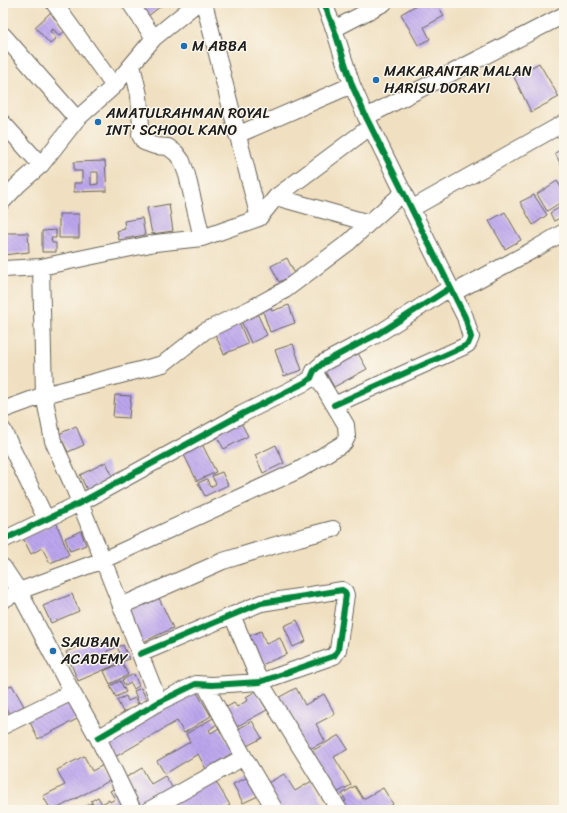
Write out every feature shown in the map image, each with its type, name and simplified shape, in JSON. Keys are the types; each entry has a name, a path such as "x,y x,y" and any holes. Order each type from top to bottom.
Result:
{"street":[{"path":"54,3 114,86"},
{"path":"130,3 154,38"},
{"path":"3,201 18,185 41,165 77,120 114,86 154,38 197,3"},
{"path":"204,3 259,218"},
{"path":"324,3 352,85 368,122 465,317 471,337 468,344 463,347 334,405"},
{"path":"334,29 384,3"},
{"path":"3,269 41,267 155,243 202,238 259,218 276,197 368,122 564,14"},
{"path":"3,35 77,120"},
{"path":"132,65 139,95 140,135 144,142 155,146 168,147 176,153 182,161 187,175 202,238"},
{"path":"237,135 352,85"},
{"path":"3,123 41,165"},
{"path":"411,209 564,123"},
{"path":"3,410 44,395 164,364 205,331 285,290 349,242 369,222 404,192"},
{"path":"276,197 369,222"},
{"path":"3,540 80,503 242,414 306,382 311,378 314,371 322,363 378,334 451,291 535,249 564,232"},
{"path":"41,267 44,395 53,441 80,503 159,702"},
{"path":"3,600 19,591 103,560 299,470 344,443 347,437 346,425 314,371"},
{"path":"3,430 46,519"},
{"path":"121,606 223,560 333,529"},
{"path":"3,567 19,591 98,738 133,810"},
{"path":"98,738 159,702 196,684 212,686 260,682 334,656 338,650 346,594 342,590 261,602 140,654"},
{"path":"232,615 260,682 339,810"},
{"path":"205,685 275,810"},
{"path":"3,726 72,692"},
{"path":"149,810 244,757"}],"building":[{"path":"138,3 165,3 148,16"},
{"path":"420,3 437,3 444,16 424,27 430,39 418,45 401,14"},
{"path":"559,3 564,3 564,6 561,8"},
{"path":"51,12 65,31 59,36 53,29 50,31 56,39 50,44 35,27"},
{"path":"539,63 559,97 531,112 514,77"},
{"path":"564,148 564,171 555,153"},
{"path":"105,161 107,191 74,192 74,183 82,183 82,171 74,171 74,162","holes":["91,172 98,172 98,184 91,185"]},
{"path":"557,181 564,192 564,200 547,211 537,194"},
{"path":"534,195 547,215 533,225 520,202"},
{"path":"169,204 173,231 152,234 147,208"},
{"path":"564,205 564,216 554,221 550,213"},
{"path":"505,212 521,240 505,249 489,221"},
{"path":"59,214 79,214 79,238 59,238"},
{"path":"142,218 145,235 119,240 117,231 125,229 124,221"},
{"path":"56,230 56,238 51,238 52,243 56,243 56,252 42,252 42,231"},
{"path":"5,233 28,233 29,252 3,255 3,236"},
{"path":"287,258 295,274 279,282 271,266"},
{"path":"269,303 272,311 289,305 295,323 270,332 261,306"},
{"path":"257,313 267,335 251,343 241,321"},
{"path":"239,322 248,344 224,354 214,332"},
{"path":"293,344 302,370 284,376 275,350"},
{"path":"355,348 367,369 334,387 322,366"},
{"path":"115,395 131,396 129,418 113,417"},
{"path":"240,421 248,436 224,449 215,434"},
{"path":"76,426 84,445 68,452 59,434"},
{"path":"200,440 216,472 197,481 181,449"},
{"path":"276,445 284,463 263,473 255,455"},
{"path":"106,462 114,479 88,492 80,475"},
{"path":"222,472 228,485 205,496 198,483 207,479 210,487 216,484 212,476"},
{"path":"56,522 69,555 50,563 42,548 31,554 23,538"},
{"path":"81,531 86,545 70,551 65,538"},
{"path":"72,594 79,611 51,623 43,606"},
{"path":"158,596 173,628 141,643 126,611"},
{"path":"297,620 306,641 293,647 284,626"},
{"path":"261,631 266,644 280,638 287,654 257,667 244,638"},
{"path":"100,637 103,645 111,641 115,648 107,651 109,657 120,653 117,647 123,645 129,659 78,681 66,652"},
{"path":"122,663 128,675 110,684 104,671"},
{"path":"134,674 139,686 134,689 131,683 125,686 122,680"},
{"path":"120,681 126,692 116,697 110,686"},
{"path":"12,685 24,706 10,714 3,703 3,691"},
{"path":"193,686 211,716 184,733 177,721 115,757 105,741 153,713 154,715 167,707 164,703 180,693 184,699 192,695"},
{"path":"141,688 147,700 139,704 134,691"},
{"path":"296,688 305,705 324,694 335,714 316,724 325,741 306,751 276,699"},
{"path":"256,691 267,710 236,727 225,708 234,703 237,707 248,700 246,697"},
{"path":"126,696 128,701 135,698 138,705 123,712 117,700"},
{"path":"70,697 81,717 38,739 28,718"},
{"path":"213,718 217,724 209,730 211,733 219,728 234,752 206,769 198,754 165,774 157,761 190,742 186,734"},
{"path":"252,721 262,738 243,748 233,732"},
{"path":"339,735 348,749 334,757 351,785 333,795 309,753"},
{"path":"84,756 92,771 105,764 113,779 54,810 51,810 43,796 65,785 57,770"},
{"path":"142,768 151,784 165,776 174,790 142,808 125,778"},
{"path":"284,774 295,791 312,781 329,810 281,810 266,784"},
{"path":"213,777 230,805 222,810 158,810"},
{"path":"248,777 258,796 243,803 233,784"},
{"path":"355,786 363,799 383,788 393,804 383,810 343,810 340,804 346,801 342,794"},
{"path":"117,787 126,803 113,810 96,810 91,801 98,797 102,804 109,800 110,802 115,799 110,791"},
{"path":"91,803 95,810 84,810 82,808"},
{"path":"263,805 266,810 253,810"}],"cycle path":[{"path":"324,3 352,85 366,117 465,317 471,337 468,344 463,347 334,405"},
{"path":"3,540 80,503 242,414 306,382 311,378 314,371 323,363 378,334 450,288"},
{"path":"98,738 159,702 196,684 212,685 260,682 334,656 338,650 346,595 342,590 261,603 140,654"}],"place":[{"name":"M ABBA","path":"184,46"},
{"name":"MAKARANTAR MALAN HARISU DORAYI","path":"376,80"},
{"name":"AMATULRAHMAN ROYAL INT' SCHOOL KANO","path":"98,122"},
{"name":"SAUBAN ACADEMY","path":"53,651"}]}
